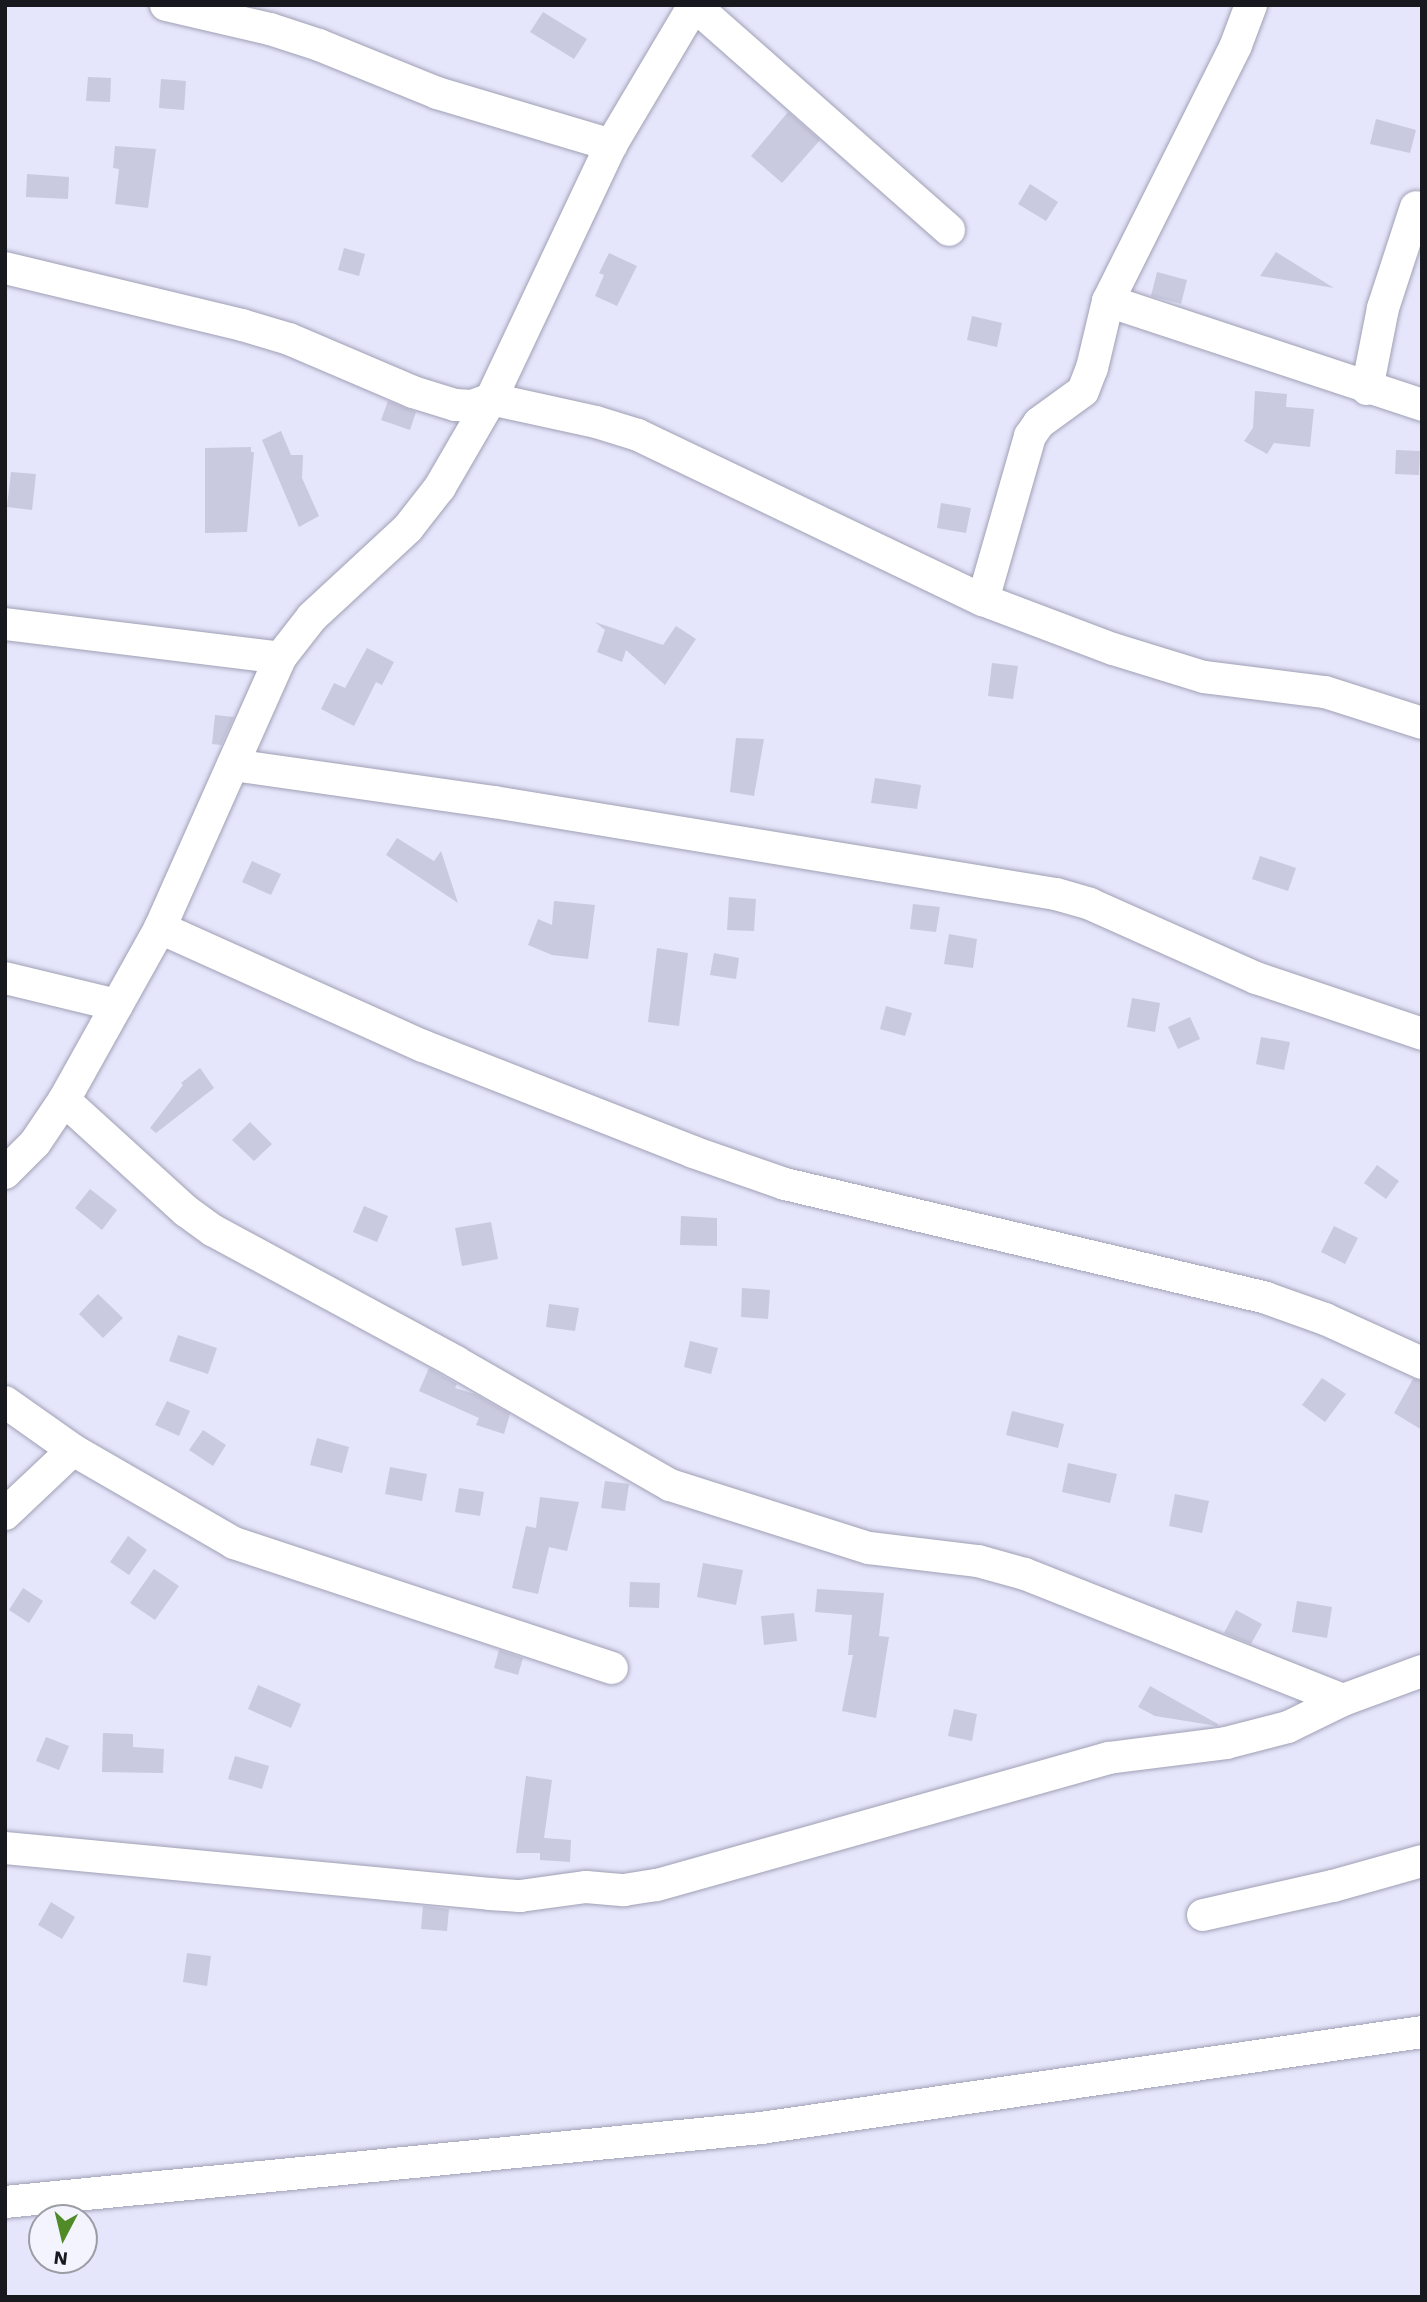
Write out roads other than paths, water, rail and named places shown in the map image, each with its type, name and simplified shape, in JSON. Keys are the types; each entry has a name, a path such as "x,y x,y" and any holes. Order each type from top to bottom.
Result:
{"street":[{"path":"166,5 270,29 320,45 437,93 611,145"},
{"path":"5,1173 20,1144 64,1100 160,928 281,659 312,617 408,528 440,486 491,399 611,145 694,5 950,230"},
{"path":"983,600 1030,436 1039,423 1083,391 1093,368 1108,301 1236,46 1251,5"},
{"path":"1367,389 1384,308 1416,207"},
{"path":"5,268 242,325 289,339 413,392 454,405 472,406 491,399 596,422 638,435 983,600 1113,649 1203,677 1325,692 1422,723"},
{"path":"1108,301 1367,389 1422,405"},
{"path":"5,624 281,659"},
{"path":"233,765 494,802 1056,894 1090,904 1256,978 1422,1034"},
{"path":"160,928 423,1046 693,1152 785,1184 1266,1298 1325,1319 1422,1363"},
{"path":"5,978 117,1005"},
{"path":"64,1100 186,1211 214,1231 456,1362 639,1470 670,1485 869,1548 978,1561 1025,1574 1343,1700"},
{"path":"5,1402 73,1450 234,1543 612,1668"},
{"path":"5,1514 73,1450"},
{"path":"5,1848 490,1894 520,1896 586,1887 624,1890 657,1885 1108,1758 1226,1743 1275,1731 1312,1718 1343,1700 1422,1671"},
{"path":"1203,1915 1333,1886 1422,1861"},
{"path":"5,2202 761,2128 1422,2032"}]}
